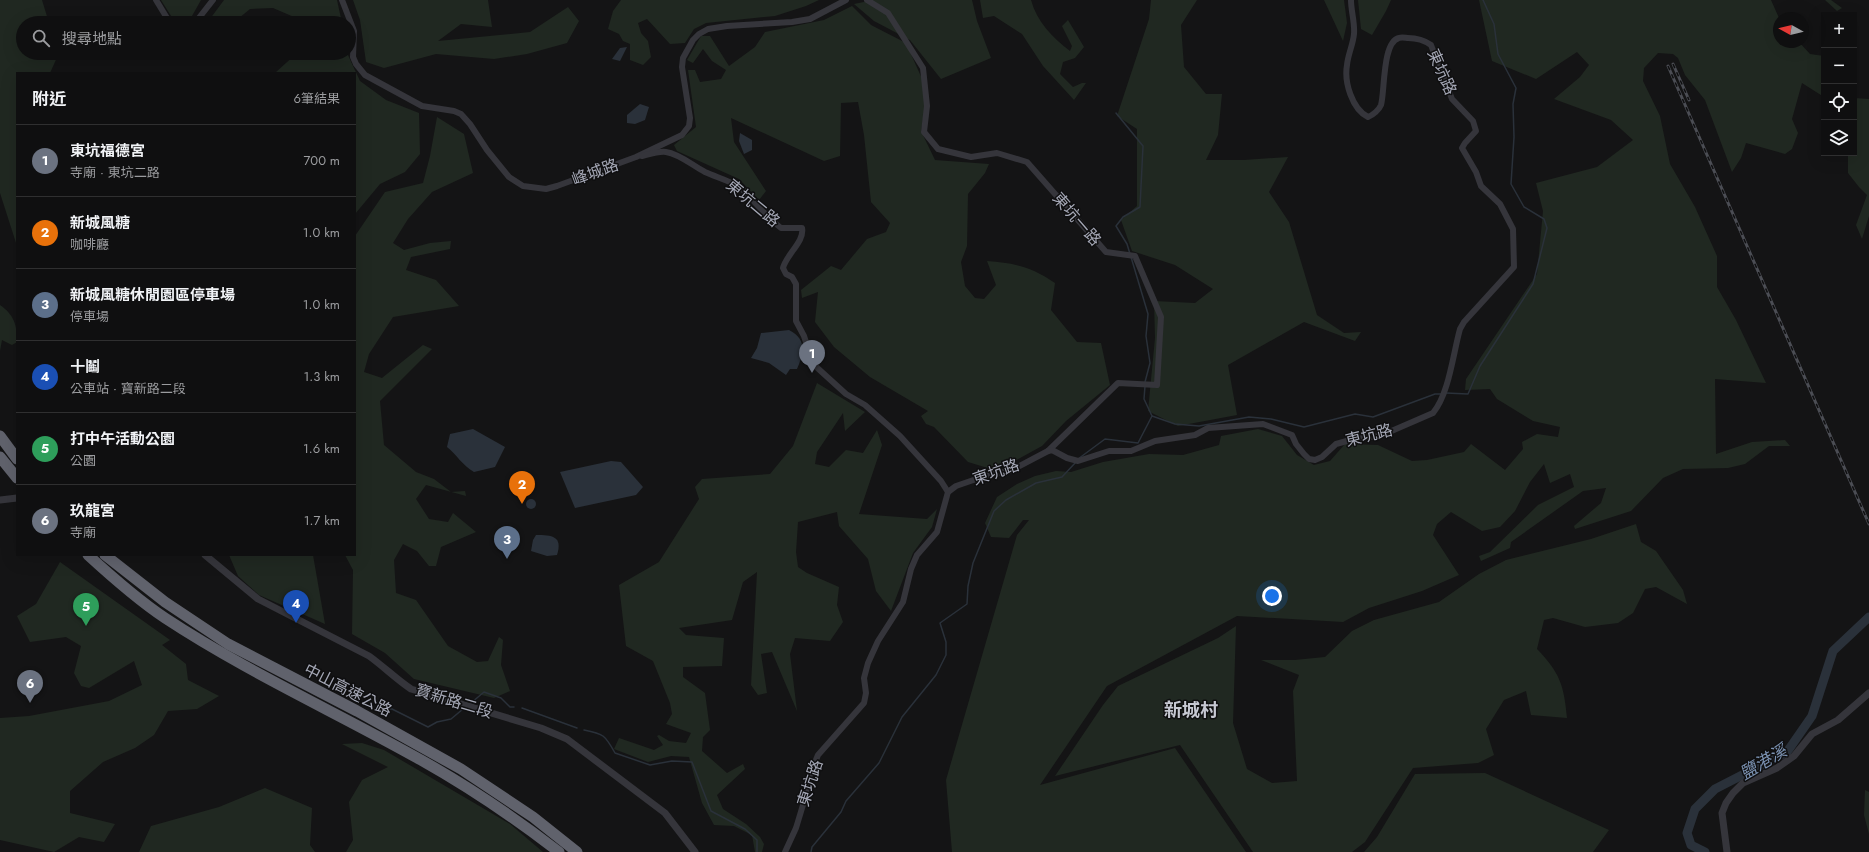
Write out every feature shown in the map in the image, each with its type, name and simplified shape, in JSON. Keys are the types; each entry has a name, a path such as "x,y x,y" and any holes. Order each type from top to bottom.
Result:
{"highway":[{"path":"0,436 16,458"},
{"path":"0,457 16,477"},
{"name":"中山高速公路","path":"89,556 164,617 231,658 422,760 529,829 559,852"},
{"name":"中山高速公路","path":"106,556 164,602 222,641 357,711 461,769 533,817 577,852"}],"street":[{"path":"156,0 166,16"},
{"path":"200,16 213,0"},
{"name":"峰城路","path":"342,0 348,16"},
{"name":"峰城路","path":"354,60 365,75 422,106 454,111 461,114 509,177 523,186 546,189 636,157 653,148 676,139 689,126 690,118 682,67 684,58 693,40 699,34 708,29 727,26 792,22 810,19 846,0"},
{"name":"東坑一路","path":"867,0 888,13 923,68 927,106 924,132 938,149 971,157 997,153 1027,162 1106,252 1135,256 1161,317 1157,385 1118,383 1048,451"},
{"name":"東坑路","path":"785,852 796,828 812,765 818,755 864,703 866,694 864,678 868,663 878,641 903,602 911,569 917,554 937,532 948,492 956,486 988,475 1012,470 1052,450 1067,458 1078,461 1109,451 1131,451 1155,441 1195,435 1208,428 1263,424 1292,434 1296,444 1304,454 1309,459 1315,460 1322,457 1336,444 1354,439 1380,436 1433,413 1438,407 1462,326 1514,267 1513,229 1500,204 1481,186 1476,172 1464,153 1462,148 1464,143 1476,131 1475,125 1466,112 1452,98 1440,72 1431,45 1426,41 1403,37 1395,40 1385,64 1381,105 1368,117 1360,113 1354,104 1347,78 1347,65 1354,33 1351,0"},
{"name":"東坑二路","path":"636,157 667,152 679,157 704,172 726,179 739,188 748,195 764,214 781,228 802,228 803,232 785,261 783,268 786,274 792,277 796,284 796,321 804,336 813,364 846,394 865,405 900,436 941,480 948,492"},
{"path":"0,500 16,498"},
{"name":"寶新路二段","path":"206,556 258,599 369,656 411,689 541,728 567,739 665,813 695,852"},
{"path":"1727,852 1722,813 1726,803 1733,793 1743,784 1777,768 1794,756 1812,734 1838,720 1869,693"}],"shaded area":[{"path":"0,0 42,0 47,16 16,16 16,60 56,60 50,72 16,72 16,243 0,193"},
{"path":"161,0 201,0 192,16 171,16"},
{"path":"224,0 337,0 340,16 292,16 273,8 250,9 242,16 212,16"},
{"path":"353,0 488,0 492,27 461,24 438,41 530,32 568,7 579,21 567,43 527,54 494,59 436,54 384,68 366,62 360,20"},
{"path":"621,0 819,0 775,16 706,23 694,29 685,43 670,44 647,19 638,23 641,33 648,41 651,57 643,65 630,60 630,44 623,41 619,34 608,29 613,11"},
{"path":"874,0 972,0 977,21 991,58 941,79 910,40 874,21 854,4"},
{"path":"980,0 1031,0 1041,22 1057,40 1070,51 1072,46 1062,26 1068,20 1084,47 1075,58 1063,62 1060,74 1073,87 1086,83 1074,100 1043,66 1022,34 994,16 983,18"},
{"path":"1151,0 1197,0 1181,25 1184,67 1206,94 1222,94 1218,135 1206,160 1244,160 1288,157 1269,192 1289,222 1317,315 1344,333 1361,332 1355,341 1304,322 1228,365 1237,415 1178,426 1148,411 1155,338 1154,301 1195,303 1213,289 1175,265 1132,251 1121,220 1137,206 1137,129 1117,116 1149,19"},
{"path":"1324,0 1344,0 1347,23 1343,41"},
{"path":"1358,0 1391,0 1372,35 1361,29"},
{"path":"1479,0 1771,0 1776,12 1773,12 1773,48 1804,48 1810,54 1821,56 1821,95 1802,83 1792,119 1798,133 1792,149 1785,154 1746,143 1741,158 1732,172 1705,100 1685,75 1678,58 1673,54 1658,53 1644,68 1643,81 1660,116 1670,164 1695,207 1717,256 1717,287 1736,320 1766,383 1715,379 1716,454 1752,442 1785,440 1790,446 1769,446 1745,464 1728,468 1683,469 1663,478 1631,511 1575,529 1574,526 1601,503 1606,488 1583,491 1511,542 1510,548 1481,561 1479,556 1490,552 1538,505 1574,487 1570,474 1550,483 1544,464 1530,482 1515,511 1500,527 1482,531 1451,512 1437,524 1433,535 1459,575 1422,591 1369,608 1343,622 1237,616 1107,686 1040,785 1175,748 1246,852 952,852 946,780 1017,535 1029,520 1023,520 1009,538 991,537 985,523 997,497 1017,484 1035,476 1056,471 1071,472 1103,462 1149,454 1183,455 1219,445 1221,436 1258,429 1282,436 1297,455 1314,465 1330,461 1345,444 1378,445 1412,461 1427,460 1464,452 1471,444 1505,470 1523,449 1522,442 1537,434 1558,437 1560,427 1533,421 1497,399 1490,389 1465,390 1466,379 1537,274 1543,211 1536,183 1597,167 1633,140 1611,120 1554,99 1580,77 1589,65 1577,52 1536,79 1492,61"},
{"path":"1825,0 1831,0 1842,8 1837,11"},
{"path":"852,6 871,25 906,43 923,81 925,108 921,131 935,160 989,164 985,173 968,194 967,246 961,262 965,286 975,298 984,299 996,285 987,261 1015,265 1039,273 1055,283 1051,310 1077,342 1101,343 1110,385 1066,421 1042,446 1013,462 991,469 968,462 934,427 926,424 921,416 928,411 870,377 834,347 815,322 818,292 802,298 801,290 831,266 841,270 867,239 886,232 890,223 871,202 864,135 858,102 841,103 840,156 824,161 731,118 734,142 766,191 759,200 739,179 677,151 674,145 696,127 688,70 695,70 700,82 721,79 726,70 712,61 703,49 693,63 687,60 701,36 710,36 729,66 755,47 765,32 824,20"},
{"path":"627,47 620,61 612,59 620,48"},
{"path":"289,60 350,60 356,72 276,72"},
{"path":"356,72 360,81 386,100 419,113 420,154 405,172 380,184 356,213"},
{"path":"1857,98 1869,99 1869,216 1862,239 1856,225 1867,195 1848,173 1848,156 1857,156"},
{"path":"640,104 649,107 645,120 635,124 627,123 627,115"},
{"path":"437,117 464,134 473,173 432,192 408,219 393,243 404,250 430,243 451,241 450,249 411,257 406,270 436,280 459,306 393,317 369,354 364,372 382,378 423,345 432,349 380,401 384,445 416,472 434,479 451,492 426,485 416,499 429,519 448,522 453,513 476,532 441,547 436,566 429,566 417,551 403,544 394,560 396,593 416,600 448,646 477,662 488,661 499,637 503,640 501,665 510,691 494,698 414,679 385,653 352,634 353,570 346,556 356,556 356,235 385,192 423,183 430,156"},
{"path":"740,133 752,140 752,150 744,154 739,141"},
{"path":"0,305 9,312 14,320 16,343 12,345 2,340 0,351"},
{"path":"789,330 799,338 801,342 802,352 797,369 790,369 786,375 769,363 751,358 757,348 761,333"},
{"path":"817,383 865,412 845,431 843,413 817,452 815,464 829,467 846,450 863,453 877,430 882,445 859,514 927,519 937,509 932,527 913,553 891,611 876,591 868,559 839,526 837,512 798,522 796,552 798,567 807,573 839,587 837,605 843,622 830,641 795,638 790,654 797,711 772,652 761,654 767,693 758,695 751,685 757,572 743,582 732,620 679,628 686,635 724,638 722,666 683,667 683,677 705,693 710,730 703,737 702,751 727,773 743,764 745,769 717,795 723,809 746,824 760,837 764,844 762,852 755,852 752,835 734,826 714,825 702,803 689,757 671,756 648,762 614,749 619,738 654,750 663,745 657,736 659,735 669,741 686,743 691,733 666,724 672,714 670,703 653,661 626,646 619,585 659,562 699,499 695,487 702,479 770,474 793,446"},
{"path":"473,429 505,447 495,467 474,472 447,447 450,434"},
{"path":"611,461 621,462 643,487 636,495 575,508 560,472"},
{"path":"465,491 466,496 451,492"},
{"path":"529,499 533,499 535,500 535,508 529,509 526,506 526,502"},
{"path":"1636,524 1641,542 1656,551 1683,590 1687,604 1656,587 1645,589 1633,613 1618,623 1585,627 1553,618 1544,620 1537,649 1551,665 1560,680 1567,718 1531,715 1526,691 1504,700 1486,729 1494,755 1478,763 1413,768 1365,842 1352,852 1253,852 1180,745 1055,776 1103,705 1118,686 1218,638 1236,626 1233,723 1247,769 1272,783 1297,781 1293,691 1299,675 1261,660 1295,660 1325,657 1352,631 1374,620 1439,602 1479,574 1506,560 1591,539"},
{"path":"536,535 547,535 555,538 558,544 557,555 547,556 531,551 533,540"},
{"path":"229,556 313,556 325,624 259,595 238,576"},
{"path":"60,562 170,640 162,645 186,664 188,680 219,696 197,709 168,711 154,735 135,748 103,762 70,791 70,813 115,824 104,842 79,837 54,852 0,840 0,718 29,716 109,701 142,685 134,661 89,688 81,686 74,673 81,646 66,637 30,642 17,616 36,604"},
{"path":"362,743 384,750 510,824 543,852 346,852 353,840 349,802 362,780 388,767 342,744"},
{"path":"1485,773 1609,830 1593,852 1364,852 1377,837 1415,774"},
{"path":"265,788 312,808 310,845 315,852 139,852 151,826 219,807"},
{"path":"1865,790 1869,792 1869,834 1864,815"}],"waterway":[{"path":"1446,393 1468,394 1480,366 1533,284 1547,228 1544,219 1524,207 1511,184 1514,137 1513,104 1516,88 1498,54 1494,24 1483,0"},
{"path":"1116,113 1143,146 1140,207 1123,217 1116,226 1127,244 1130,254"},
{"path":"1131,257 1148,314 1146,336 1150,363 1145,382"},
{"path":"1145,386 1144,399 1152,416"},
{"path":"1078,459 1105,439 1138,443 1152,416 1175,424 1199,426 1249,417 1271,419 1304,427 1355,414 1373,417 1435,394 1442,394"},
{"path":"811,852 812,847 841,812 846,801 879,763 902,717 936,675 946,655 946,642 940,623 967,604 968,586 973,563 994,511 1006,500 1036,483 1062,477 1076,462"},
{"name":"鹽港溪","path":"1705,852 1691,845 1687,833 1695,809 1715,789 1787,752 1812,716 1833,651 1869,617"},
{"path":"471,703 484,692 501,698 510,707 514,707"},
{"path":"522,708 577,728"},
{"path":"382,709 392,709 428,727 437,722 451,719 463,709"},
{"path":"584,730 603,736 609,742 615,753 650,765 672,761 692,762 711,811 745,829 757,840 757,852"}],"railway":[{"path":"1673,64 1689,100"},
{"path":"1668,66 1869,524"}],"place":[{"name":"東坑福德宮","path":"812,373"},
{"name":"新城風糖","path":"522,504"},
{"name":"新城風糖休閒園區停車場","path":"507,559"},
{"name":"十鬮","path":"296,623"},
{"name":"打中午活動公園","path":"86,626"},
{"name":"玖龍宮","path":"30,703"}],"district":[{"name":"新城村","path":"1191,710"}]}
